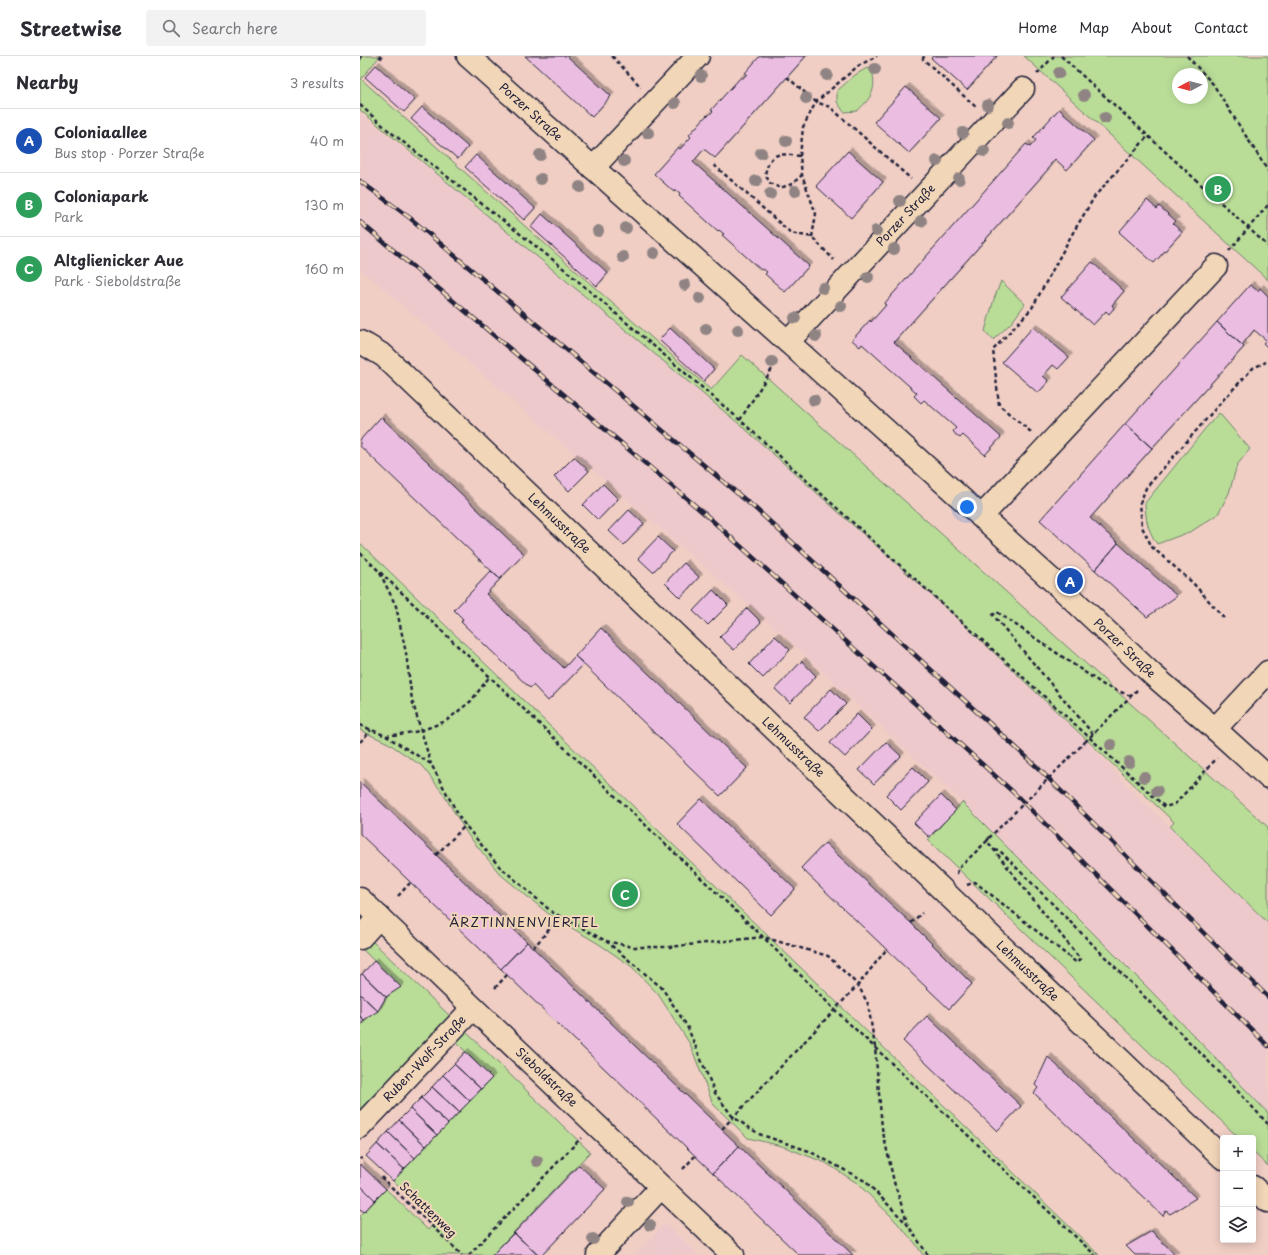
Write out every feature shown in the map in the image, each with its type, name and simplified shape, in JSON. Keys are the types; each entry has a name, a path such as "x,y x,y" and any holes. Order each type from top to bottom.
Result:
{"street":[{"name":"Porzer Straße","path":"468,56 788,342 1065,592 1153,675 1268,777"},
{"path":"593,168 698,56"},
{"name":"Porzer Straße","path":"788,342 1023,88"},
{"path":"981,517 1216,266"},
{"name":"Lehmusstraße","path":"360,342 384,356 1220,1155"},
{"path":"1223,736 1268,672"},
{"name":"Sieboldstraße","path":"360,899 733,1255"},
{"path":"360,938 379,917"},
{"name":"Ruben-Wolf-Straße","path":"360,1127 473,1008"},
{"path":"598,1255 661,1187"},
{"path":"1256,1190 1268,1201"}],"path":[{"path":"360,60 361,56"},
{"path":"379,56 384,60"},
{"path":"612,56 656,102"},
{"path":"812,237 816,214 802,175 800,156 803,127 816,102 858,66 877,56"},
{"path":"924,56 923,59 992,121"},
{"path":"1061,56 1268,246"},
{"path":"1187,56 1213,84 1268,171"},
{"path":"787,77 816,102 830,107 926,193"},
{"path":"360,105 388,130 556,263 740,420 1165,807 1175,804 1223,736"},
{"path":"1048,446 999,405 993,350 1032,308 1070,236 1095,196 1148,136"},
{"path":"800,156 782,154 774,156 768,162 765,174 770,183 780,188 792,184 802,175"},
{"path":"714,164 791,233 812,237 849,277"},
{"path":"1216,266 1268,205"},
{"path":"1224,618 1193,583 1152,547 1142,527 1140,503 1146,488 1223,400 1253,368 1266,362"},
{"path":"740,420 767,377"},
{"path":"360,553 763,937 835,1010 1095,1255"},
{"path":"379,571 396,606 406,654 412,700 431,764 466,825 498,865 552,912 606,941 662,988 687,1026 715,1093 733,1117 759,1134 809,1151 865,1181 907,1224 928,1255"},
{"path":"958,869 1090,738 1131,696 1105,686 997,612 993,615 1093,734"},
{"path":"386,736 420,731 446,721 471,701 490,676"},
{"path":"360,724 386,736 431,764"},
{"path":"360,742 371,730"},
{"path":"436,855 466,825"},
{"path":"967,885 975,882 1077,963 1080,959 987,841"},
{"path":"994,850 1000,851 1234,1087 1268,1124"},
{"path":"398,896 410,883"},
{"path":"911,923 922,914"},
{"path":"533,948 560,917"},
{"path":"606,941 633,947 669,947 763,937 828,956 858,985 868,1004 875,1047 882,1128 894,1182 907,1224"},
{"path":"722,1129 858,985 886,950"},
{"path":"495,988 507,975"},
{"path":"469,1255 583,1137"},
{"path":"683,1169 695,1156"},
{"name":"Schattenweg","path":"381,1177 462,1255"}],"shaded area":[{"path":"360,114 525,243 801,478 1070,723 1134,793 1268,923 1268,1113 1152,992 976,815 780,632 377,283 360,270"},
{"path":"665,1223 698,1255 635,1255"}],"green space":[{"path":"360,56 380,56 361,79 711,390 742,355 1268,827 1268,923 1170,827 1174,822 955,616 744,428 360,110"},
{"path":"1024,56 1268,56 1268,280"},
{"path":"867,68 872,70 874,83 872,94 857,111 844,112 837,102 837,91 855,75"},
{"path":"1001,281 1025,304 1012,322 993,340 985,331"},
{"path":"1219,413 1250,449 1237,465 1229,493 1218,514 1192,531 1157,544 1148,524 1145,503"},
{"path":"360,543 1099,1255 923,1255 915,1243 891,1216 857,1183 826,1163 782,1146 748,1138 713,1104 690,1044 658,994 631,966 599,944 550,915 500,874 468,835 442,792 422,766 388,743 360,730"},
{"path":"962,802 1152,992 1268,1113 1268,1166 1256,1155 1256,1135 1236,1135 928,840"},
{"path":"369,938 454,1020 360,1118 360,1027 364,1020 378,1011 386,997 401,987 361,948"},
{"path":"465,1031 590,1152 492,1255 360,1255 360,1216 386,1189 428,1230 435,1222 393,1181 492,1078 455,1041"}],"building":[{"path":"525,56 567,56 611,96 592,117"},
{"path":"760,56 806,56 715,158 704,149 693,162 809,266 785,292 765,274 767,272 763,269 761,270 722,235 724,234 719,230 718,231 679,196 680,194 675,190 674,192 654,174 678,147 680,149 691,137 689,135 707,115 708,116 713,111 711,110 741,77 742,79 747,74 745,73"},
{"path":"933,56 997,56 967,90 931,58"},
{"path":"376,65 415,100 404,112 365,77"},
{"path":"906,87 941,118 909,153 874,122"},
{"path":"422,107 468,147 458,159 411,119"},
{"path":"1059,109 1094,140 1067,170 1055,159 1050,165 1051,166 894,342 1001,437 985,455 963,435 960,438 956,435 953,431 956,428 924,400 921,403 914,396 917,393 862,344 860,347 852,340 870,320 871,322 886,305 884,304 1026,144 1030,147 1036,140 1033,138"},
{"path":"848,151 883,182 851,218 816,186"},
{"path":"476,155 535,208 524,220 465,167"},
{"path":"1147,200 1157,209 1159,206 1176,221 1173,224 1182,232 1154,263 1119,232"},
{"path":"542,214 608,273 597,286 531,227"},
{"path":"1092,262 1124,291 1112,305 1114,308 1109,314 1106,311 1093,325 1061,297"},
{"path":"1250,285 1258,291 1260,288 1268,296 1268,348 1263,343 1266,340 1254,330 1242,345 1217,322"},
{"path":"1217,322 1244,347 1152,448 1125,424"},
{"path":"1033,327 1069,357 1058,369 1053,365 1043,376 1049,381 1038,393 1002,362"},
{"path":"670,328 714,369 704,381 659,340"},
{"path":"381,417 524,554 500,579 360,446 360,440"},
{"path":"1125,424 1152,448 1090,518 1118,543 1095,570 1040,520"},
{"path":"574,457 589,471 569,491 554,477"},
{"path":"603,484 618,499 598,520 583,505"},
{"path":"629,510 644,524 624,545 609,531"},
{"path":"658,537 673,551 653,572 638,558"},
{"path":"1118,543 1177,596 1147,617 1095,570"},
{"path":"684,563 699,577 680,598 665,583"},
{"path":"491,571 500,579 486,594 564,668 575,656 584,664 548,701 533,685 530,688 461,622 463,619 454,610"},
{"path":"713,590 728,605 708,625 693,611"},
{"path":"747,608 761,622 734,650 720,637"},
{"path":"601,628 747,768 720,796 575,656"},
{"path":"775,636 790,650 763,678 749,664"},
{"path":"802,661 816,676 790,703 775,689"},
{"path":"831,689 846,704 819,731 804,717"},
{"path":"857,714 872,729 845,757 830,743"},
{"path":"886,742 901,756 874,784 859,770"},
{"path":"913,767 928,782 901,810 886,795"},
{"path":"360,782 527,942 501,969 360,834"},
{"path":"941,795 956,810 929,837 914,823"},
{"path":"701,799 795,889 771,915 677,824"},
{"path":"825,843 911,923 972,984 949,1009 801,868"},
{"path":"527,942 739,1146 713,1173 501,969"},
{"path":"374,961 401,987 386,997 362,974"},
{"path":"362,974 386,997 378,1011 360,994 360,975"},
{"path":"360,994 378,1011 364,1020 360,1016"},
{"path":"360,1016 364,1020 360,1027"},
{"path":"927,1016 1021,1106 997,1131 903,1041"},
{"path":"465,1052 492,1078 481,1089 454,1064"},
{"path":"1048,1057 1196,1198 1170,1214 1166,1211 1163,1216 1034,1093 1038,1088 1035,1085"},
{"path":"454,1064 481,1089 470,1101 443,1075"},
{"path":"443,1075 470,1101 459,1112 432,1087"},
{"path":"432,1087 459,1112 448,1124 421,1098"},
{"path":"421,1098 448,1124 437,1135 410,1109"},
{"path":"410,1109 437,1135 426,1146 399,1120"},
{"path":"399,1120 426,1146 415,1158 388,1132"},
{"path":"388,1132 415,1158 404,1169 377,1144"},
{"path":"377,1144 404,1169 393,1181 366,1156"},
{"path":"739,1146 853,1255 799,1255 713,1173"},
{"path":"360,1164 386,1189 375,1200 360,1185"},
{"path":"579,1165 605,1189 542,1255 538,1255 514,1233"},
{"path":"360,1185 375,1200 364,1212 360,1209"},
{"path":"1152,1231 1176,1255 1135,1255 1126,1246"},
{"path":"514,1233 538,1255 492,1255"}],"railway":[{"path":"360,181 410,218 756,509 1037,767 1268,997"},
{"path":"360,222 705,514 1013,792 1268,1046"}],"place":[{"name":"Coloniapark","path":"1218,189"},
{"name":"Coloniaallee","path":"1070,581"},
{"name":"Altglienicker Aue","path":"625,894"}],"district":[{"name":"ÄRZTINNENVIERTEL","path":"524,922"}]}
